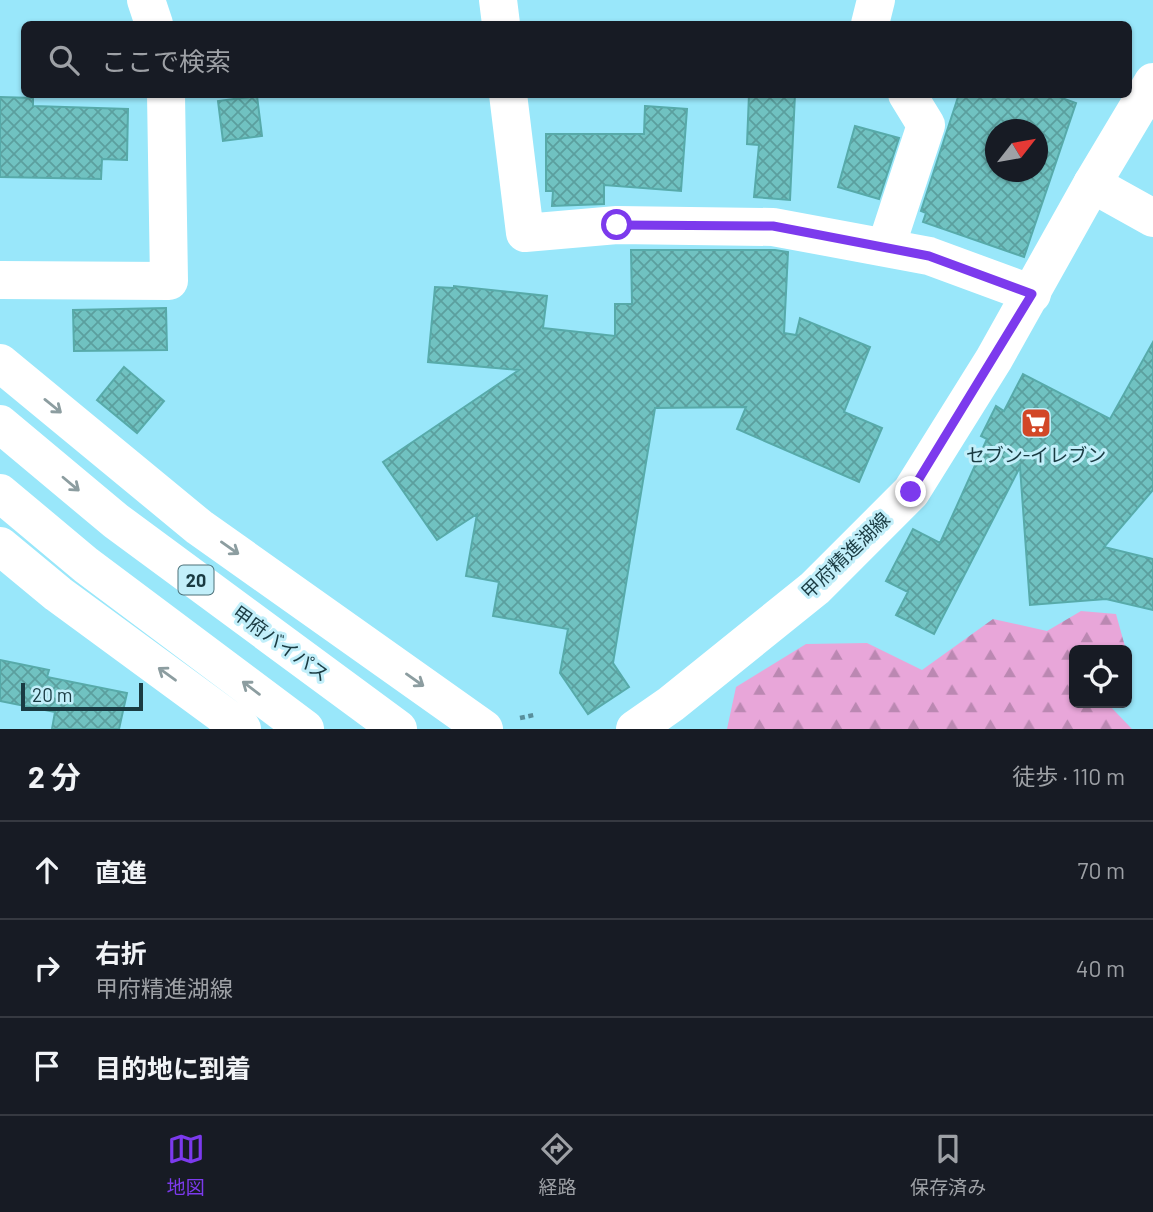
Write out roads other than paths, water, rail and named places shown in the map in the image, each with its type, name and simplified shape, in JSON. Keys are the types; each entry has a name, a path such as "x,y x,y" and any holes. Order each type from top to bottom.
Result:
{"main road":[{"path":"146,0 153,21"},
{"path":"498,0 501,21"},
{"path":"871,21 876,0"},
{"name":"甲府精進湖線","path":"635,729 671,704 815,588 911,492 1032,294 1092,184 1153,82"},
{"path":"0,280 169,281 166,98"},
{"path":"509,98 526,233 617,225 773,226 929,256 1032,294"},
{"path":"886,247 926,125 909,98"},
{"path":"1092,184 1153,218"},
{"path":"0,363 200,527 484,729"},
{"name":"甲府バイパス","path":"0,424 116,521 398,729"},
{"path":"0,493 86,565 306,729"},
{"path":"0,546 58,594 242,729"}],"place":[{"name":"セブン-イレブン","path":"1036,423"}]}
